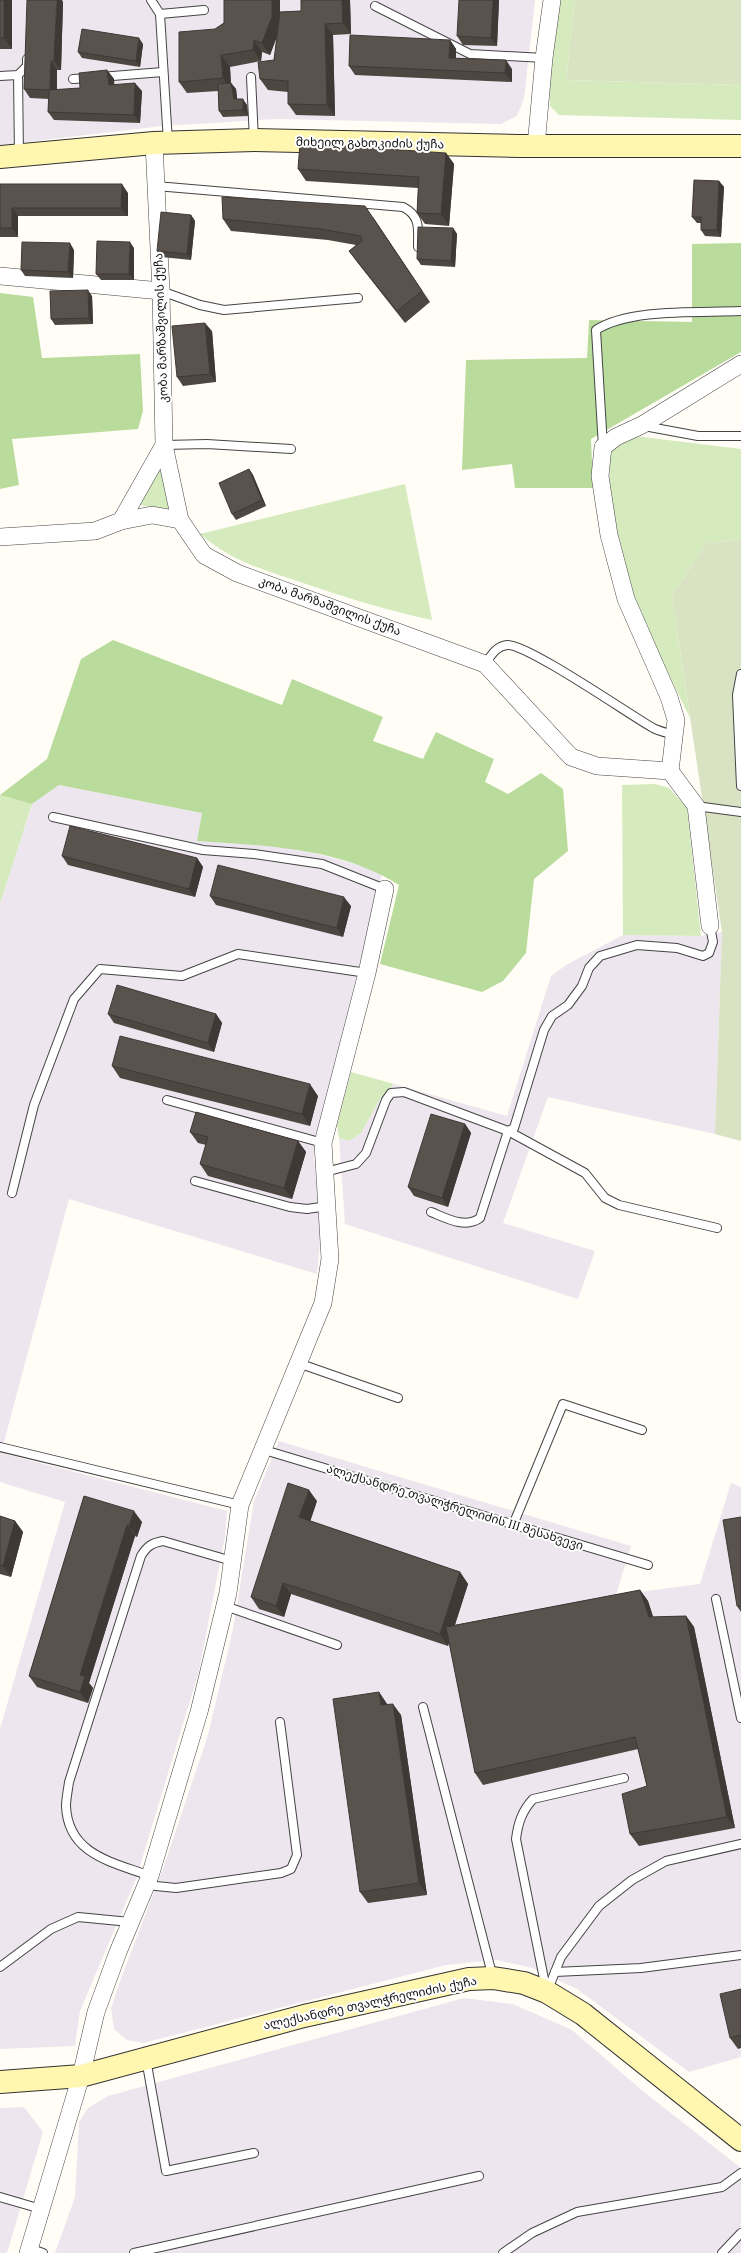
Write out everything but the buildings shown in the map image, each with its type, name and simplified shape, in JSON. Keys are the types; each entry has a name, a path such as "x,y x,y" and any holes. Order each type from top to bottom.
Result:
{"street":[{"path":"536,146 544,58 552,0"},
{"name":"მიხეილ გახოკიძის ქუჩა","path":"10,156 161,143 254,140 536,146 741,146"},
{"name":"კობა მარზაშვილის ქუჩა","path":"161,143 156,186 164,445 180,520 204,555 237,572 485,664 571,757 597,766 670,771"},
{"path":"0,276 160,291"},
{"path":"710,926 696,806 670,771 676,720 669,697 626,598 608,535 600,476 603,447 616,437 642,425 741,364"},
{"path":"121,521 164,445"},
{"path":"0,537 95,531 121,521 152,515 180,520"},
{"path":"33,2251 41,2209 82,2076 96,2012 130,1922 148,1880 200,1712 225,1606 240,1505 323,1302 330,1259 328,1206 323,1144 367,973 385,889"},
{"name":"ალექსანდრე თვალჭრელიძის ქუჩა","path":"0,2082 82,2076 304,2016 469,1979 493,1978 524,1983 551,1982 582,2014 741,2140"}],"lane":[{"path":"151,0 160,14 163,72 161,143"},
{"path":"375,6 470,54 544,58"},
{"path":"160,14 204,10"},
{"path":"10,156 18,75 27,66 28,50"},
{"path":"73,79 163,72"},
{"path":"0,76 18,75"},
{"path":"251,77 254,140"},
{"path":"156,186 403,207 412,212 417,222 419,254"},
{"path":"160,291 200,305 224,310 358,298"},
{"path":"603,447 596,330 605,324 636,315 741,311"},
{"path":"642,425 698,436 741,436"},
{"path":"164,445 207,444 291,449"},
{"path":"485,664 496,648 508,645 521,649 572,677 655,729 674,734"},
{"path":"741,674 739,694 741,786"},
{"path":"696,806 741,812"},
{"path":"53,817 203,850 254,854 322,864 385,889"},
{"path":"431,1212 467,1223 474,1222 480,1218 508,1131 514,1128 517,1122 544,1030 552,1016 568,1005 582,986 589,968 600,956 637,945 677,948 703,956 709,953 713,942 710,926"},
{"path":"12,1192 34,1105 74,999 100,969 182,976 238,954 367,973"},
{"path":"325,1172 356,1164 366,1153 386,1100 391,1093 404,1092 508,1131 585,1173 605,1198 614,1202 718,1228"},
{"path":"167,1100 323,1144"},
{"path":"195,1181 290,1207 307,1209 328,1206"},
{"path":"298,1363 398,1398"},
{"path":"513,1524 563,1404 642,1430"},
{"path":"0,1448 240,1505"},
{"name":"ალექსანდრე თვალჭრელიძის III შესახვევი","path":"262,1450 648,1565"},
{"path":"232,1561 163,1541 153,1542 140,1556 69,1782 66,1807 71,1827 78,1843 92,1854 164,1888 176,1888 281,1873 291,1869 297,1855 280,1722"},
{"path":"716,1599 741,1718"},
{"path":"225,1606 337,1645"},
{"path":"423,1707 493,1978"},
{"path":"551,1982 516,1839 518,1825 524,1809 534,1799 624,1778"},
{"path":"551,1982 561,1957 599,1906 632,1880 666,1861 741,1844"},
{"path":"0,1967 51,1929 78,1917 130,1922"},
{"path":"551,1982 741,1955"},
{"path":"146,2058 166,2171 254,2153"},
{"path":"134,2253 479,2176"},
{"path":"503,2253 532,2233 577,2212 722,2187 740,2178"},
{"path":"0,2197 41,2209"},
{"path":"722,2253 741,2233"}],"shaded area":[{"path":"0,0 535,0 524,99 517,116 501,124 276,119 163,126 0,145"},
{"path":"59,785 202,813 197,841 292,847 370,868 382,875 319,1125 314,1158 321,1232 317,1274 69,1199 1,1453 227,1511 225,1537 199,1671 136,1879 80,2011 75,2046 0,2049 0,1729 65,1502 0,1482 0,904 32,804"},
{"path":"722,932 715,1134 548,1097 503,1223 595,1251 578,1299 345,1224 339,1138 349,1141 361,1133 381,1097 394,1084 507,1116 551,976 566,965 623,935 701,936"},
{"path":"279,1441 631,1546 616,1595 700,1584 731,1483 741,1487 741,2057 689,2072 577,1989 532,1968 497,1960 446,1965 143,2043 127,2040 114,2029 111,2008 164,1866 208,1735 233,1629 254,1501"},
{"path":"464,1998 513,2004 572,2030 644,2092 741,2168 741,2253 55,2253 75,2197 79,2122 88,2108 108,2096"},
{"path":"24,2107 43,2132 7,2253 0,2253 0,2108"}],"green space":[{"path":"560,0 575,0 566,80 741,85 741,120 559,115 550,106 549,90"},
{"path":"575,0 741,0 741,85 566,80"},
{"path":"741,243 741,352 591,439 593,488 515,488 512,464 462,470 466,360 587,358 589,320 692,322 692,244"},
{"path":"0,293 33,297 42,358 140,354 143,411 138,429 12,439 19,485 0,489"},
{"path":"635,436 741,449 741,540 706,543 672,596 690,718 644,622 620,555 612,520 609,485 612,450"},
{"path":"160,467 169,510 140,505"},
{"path":"405,484 432,620 369,604 263,570 225,552 200,534"},
{"path":"741,540 741,1141 715,1134 722,932 672,596 706,543"},
{"path":"113,640 282,705 292,679 383,717 373,741 423,759 436,732 494,759 485,782 508,794 541,773 563,789 568,851 534,879 526,953 503,981 482,992 380,964 399,885 376,872 327,856 301,851 275,847 197,841 202,813 59,785 32,804 0,795 47,759 81,659"},
{"path":"655,784 669,788 687,808 701,936 623,935 622,785"},
{"path":"0,795 32,804 0,904"},
{"path":"351,1072 394,1084 381,1097 361,1133 349,1141 339,1138 337,1125"}]}
